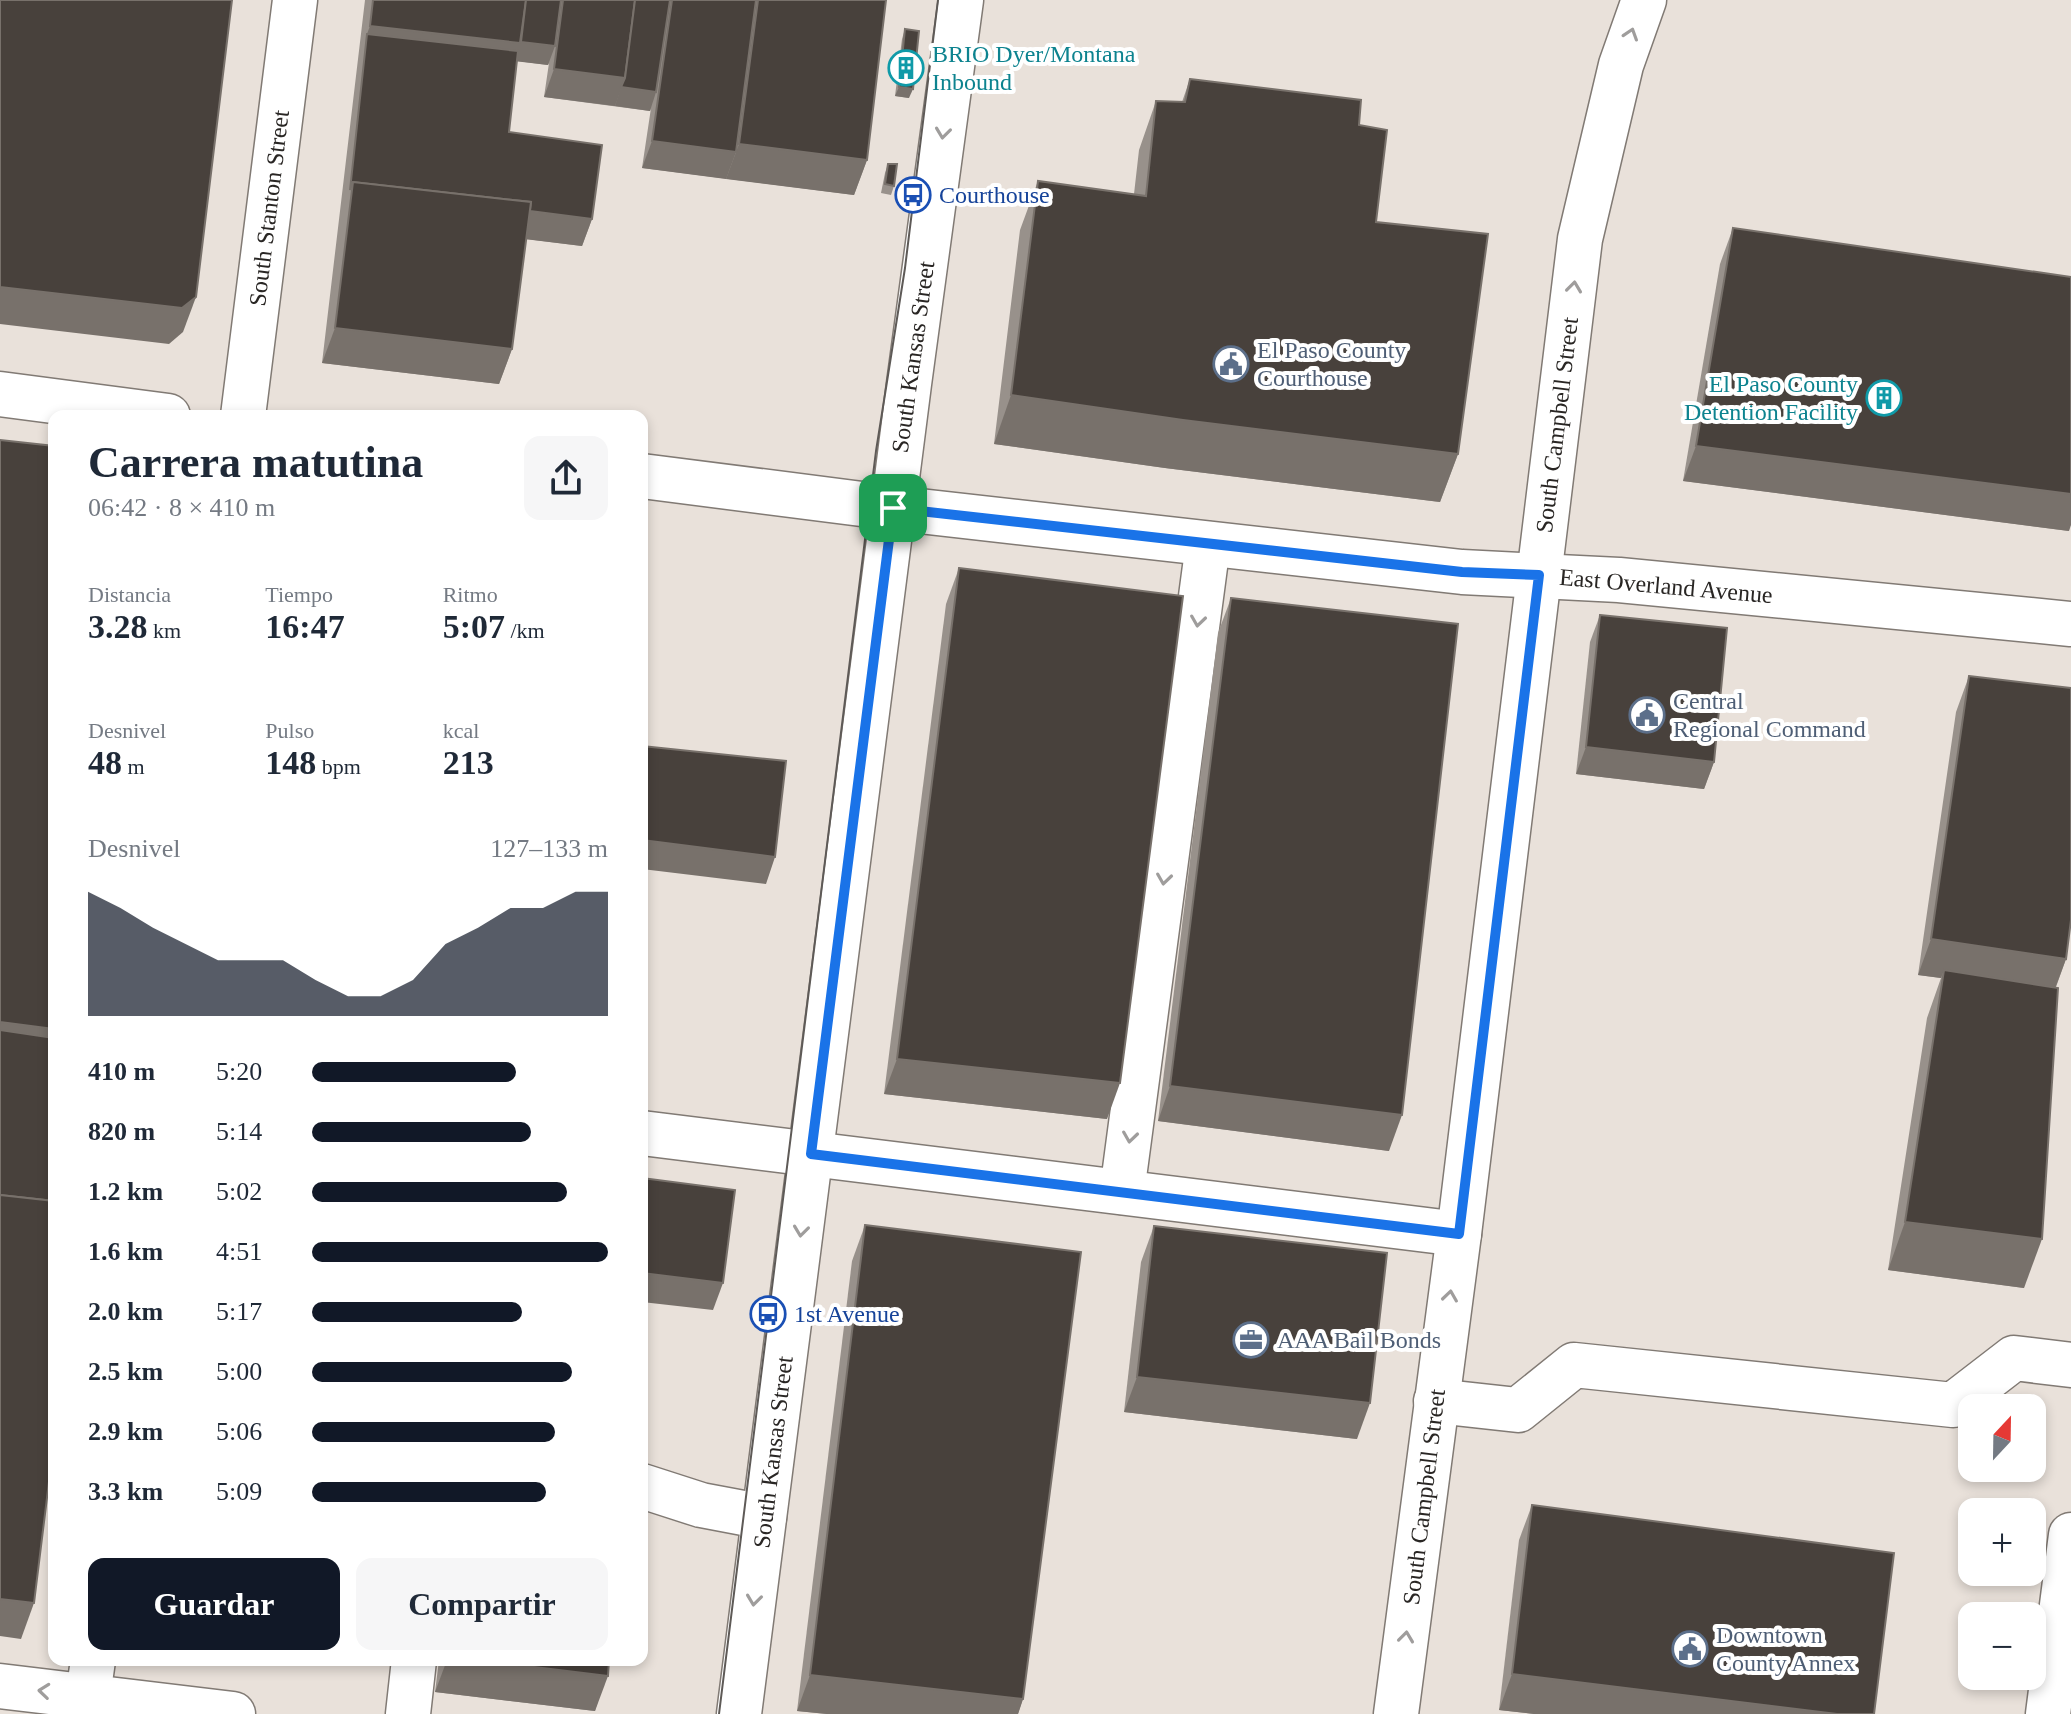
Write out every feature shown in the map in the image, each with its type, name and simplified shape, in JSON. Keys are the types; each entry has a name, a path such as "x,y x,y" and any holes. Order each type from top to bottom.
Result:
{"main road":[{"name":"South Stanton Street","path":"244,410 295,0"},
{"name":"South Kansas Street","path":"739,1714 961,0"},
{"name":"South Campbell Street","path":"1396,1714 1459,1234 1580,239 1621,65 1644,0"},
{"path":"0,394 122,410"},
{"name":"East Overland Avenue","path":"648,477 893,508 1462,572 1539,575 2071,624"},
{"path":"1122,1192 1208,544"},
{"path":"648,1134 1459,1234"},
{"path":"1436,1401 1518,1410 1574,1365 1953,1405 2014,1358 2071,1365"},
{"path":"648,1488 701,1505 764,1517"},
{"path":"2048,1714 2071,1535"},
{"path":"408,1714 413,1666"},
{"path":"0,1686 89,1690 233,1714"}],"building":[{"path":"0,0 232,0 196,297 182,308 0,287"},
{"path":"373,0 526,0 520,43 370,26"},
{"path":"526,0 561,0 555,46 521,42"},
{"path":"563,0 635,0 625,78 554,69"},
{"path":"635,0 670,0 656,92 621,87 625,78"},
{"path":"672,0 756,0 736,152 652,141"},
{"path":"758,0 886,0 867,160 739,144"},
{"name":"BRIO Dyer/Montana Inbound","path":"905,29 919,31 913,89 899,87"},
{"path":"367,34 518,51 509,132 602,145 592,219 530,211 531,202 353,182 350,190"},
{"name":"El Paso County Courthouse","path":"1190,79 1361,100 1359,125 1387,130 1376,222 1488,234 1458,454 1011,395 1038,181 1146,196 1156,101 1185,102"},
{"path":"888,164 897,164 894,186 885,184"},
{"path":"353,182 531,202 512,349 335,328"},
{"name":"El Paso County Detention Facility","path":"1733,228 2071,277 2071,494 1696,446"},
{"path":"0,440 48,445 48,1028 0,1022"},
{"path":"959,568 1183,596 1120,1083 897,1059"},
{"path":"1231,598 1458,624 1402,1115 1170,1086"},
{"name":"Central Regional Command","path":"1600,615 1727,628 1714,762 1586,747"},
{"path":"1969,676 2071,688 2071,920 2066,959 1931,939"},
{"path":"648,747 786,761 775,857 648,841"},
{"path":"1944,970 2058,988 2042,1239 1905,1222"},
{"path":"0,1030 48,1037 48,1200 0,1195"},
{"path":"648,1179 735,1190 723,1283 648,1274"},
{"path":"0,1195 48,1200 48,1490 34,1603 0,1599"},
{"path":"865,1225 1081,1252 1023,1699 810,1675"},
{"path":"1154,1226 1387,1253 1370,1403 1137,1377"},
{"name":"Downtown County Annex","path":"1532,1505 1894,1553 1874,1714 1837,1714 1512,1674"},
{"path":"526,1666 609,1666 608,1676"}],"tram line":[{"path":"719,1714 876,451 905,268 938,0"}],"place":[{"name":"BRIO Dyer/Montana Inbound","path":"906,68"},
{"name":"Courthouse","path":"913,195"},
{"name":"El Paso County Courthouse","path":"1231,364"},
{"name":"El Paso County Detention Facility","path":"1884,398"},
{"name":"Central Regional Command","path":"1647,715"},
{"name":"1st Avenue","path":"768,1314"},
{"name":"AAA Bail Bonds","path":"1251,1340"},
{"name":"Downtown County Annex","path":"1690,1649"}],"route":[{"path":"893,508 1462,572 1539,575 1459,1234 811,1154 893,508"}]}
